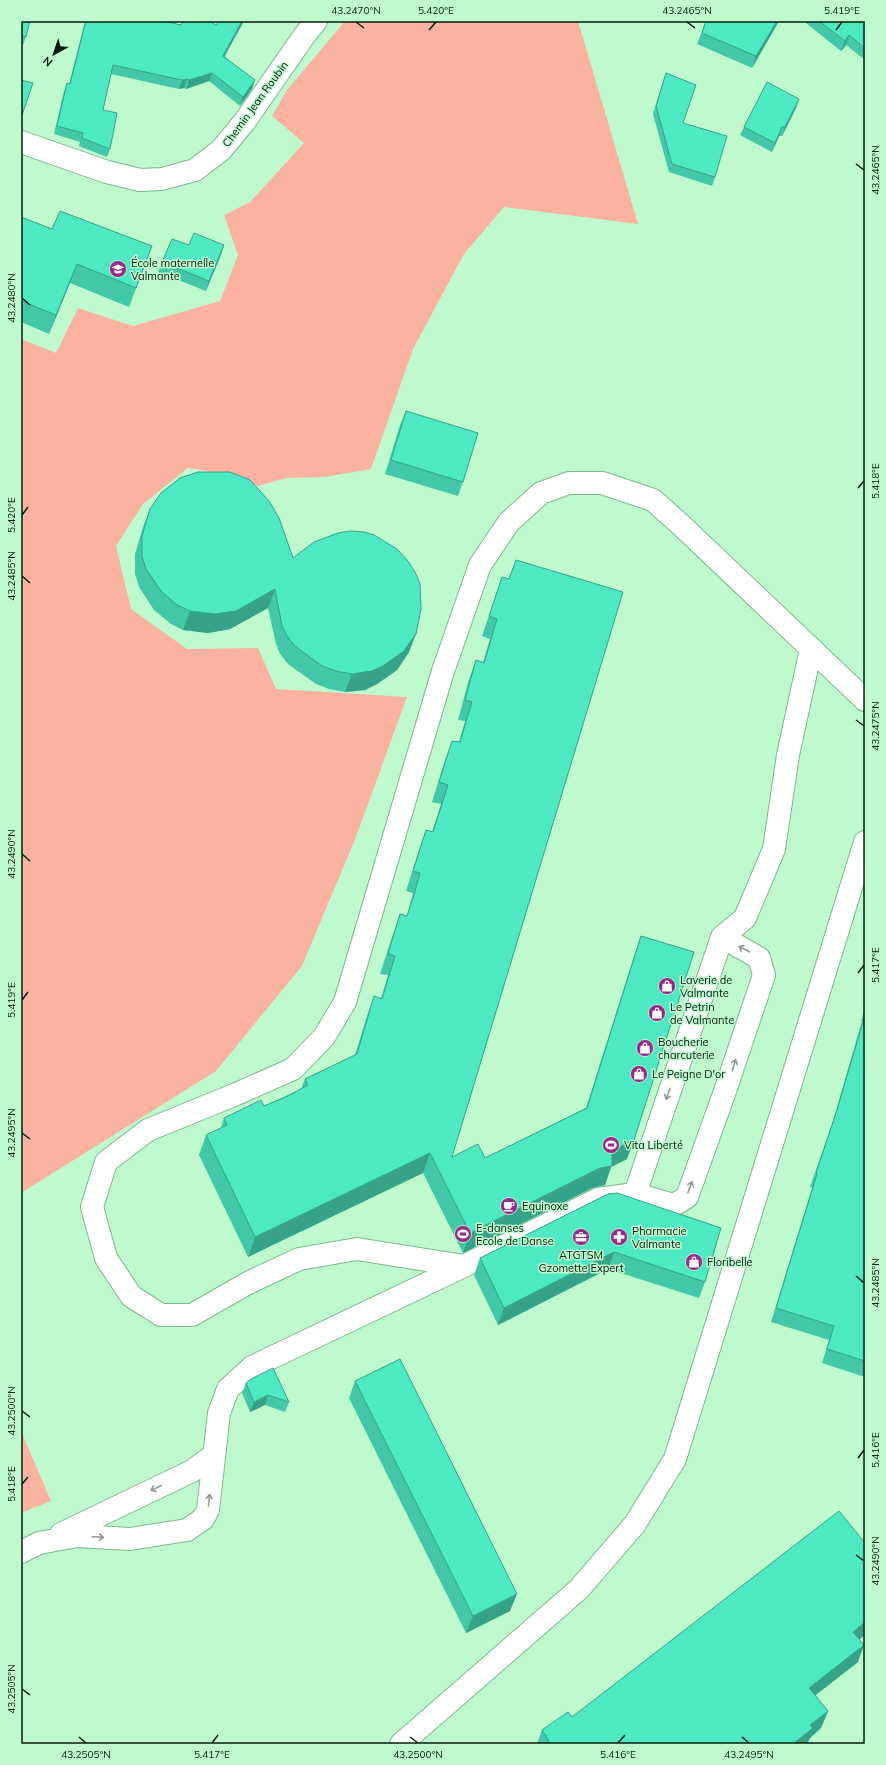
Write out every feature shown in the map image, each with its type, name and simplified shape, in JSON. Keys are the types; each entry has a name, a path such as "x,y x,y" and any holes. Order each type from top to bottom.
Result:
{"street":[{"name":"Chemin Jean Roubin","path":"21,142 100,170 140,180 162,179 195,170 221,150 245,121 316,21"},
{"path":"464,1266 357,1249 299,1259 192,1314 161,1315 131,1296 106,1258 92,1207 106,1162 148,1130 293,1069 324,1037 345,1002 443,671 480,565 509,522 541,493 569,483 602,483 653,500 865,700"},
{"path":"635,1194 722,938 745,918 774,850 788,755 812,649"},
{"path":"401,1744 579,1589 635,1524 675,1459 865,842"},
{"path":"21,1552 39,1543 77,1536 130,1539 187,1530 204,1519 208,1510 219,1413 228,1389 252,1367 464,1266 598,1199 635,1194 674,1205 687,1197 724,1094 764,975 759,958 722,938"},
{"path":"45,1542 192,1471 214,1455"}],"shaded area":[{"path":"345,21 578,21 638,224 504,207 464,254 413,349 371,469 325,477 287,478 258,486 233,475 188,468 143,504 116,546 131,609 187,649 258,648 276,689 407,697 356,837 302,966 216,1071 21,1193 21,339 56,353 78,308 133,326 220,301 238,255 224,215 250,202 304,143 272,116 287,90"},
{"path":"21,1431 51,1501 21,1513"}],"building":[{"path":"21,21 30,21 26,37 21,35"},
{"path":"86,21 163,21 181,25 183,21 210,21 216,25 219,21 242,21 223,56 255,80 243,97 212,73 189,80 182,80 113,65 103,110 117,113 110,149 82,138 83,133 57,126 67,83 70,84"},
{"path":"706,21 777,21 756,56 702,33"},
{"path":"819,21 865,21 865,48 849,35 845,41"},
{"path":"666,73 696,85 683,123 727,136 715,177 672,164 656,106"},
{"path":"21,80 33,83 21,118"},
{"path":"767,82 799,99 785,127 782,127 775,143 744,127"},
{"path":"60,211 152,246 136,288 77,264 56,315 21,301 21,217 52,229"},
{"path":"194,233 224,245 209,281 162,262 172,239 189,245"},
{"path":"406,411 478,433 463,482 391,460"},
{"path":"198,472 230,472 250,480 269,501 279,518 293,558 314,542 338,533 350,531 364,532 374,535 397,549 408,561 420,584 421,609 416,634 404,651 383,666 372,671 352,674 336,671 322,666 295,646 287,636 282,626 275,589 236,611 215,614 190,611 177,605 161,591 146,569 142,556 142,536 150,509 161,493 180,478"},
{"path":"516,560 623,592 452,1157 478,1144 485,1158 587,1108 641,936 694,952 634,1140 612,1151 612,1166 600,1168 470,1233 430,1153 255,1237 206,1135 227,1125 224,1118 261,1100 264,1106 288,1096 308,1085 305,1079 357,1054 374,996 382,999 395,956 388,954 400,914 407,916 414,895 420,873 413,871 426,830 433,832 448,785 439,782 452,741 460,742 472,702 465,700 476,660 484,663 497,619 489,616 502,577 509,579"},
{"path":"865,1015 865,1361 827,1349 834,1326 776,1308"},
{"path":"617,1193 721,1228 705,1282 614,1252 504,1308 480,1258 608,1194"},
{"path":"400,1359 517,1594 473,1616 355,1381"},
{"path":"273,1368 289,1402 268,1395 254,1402 246,1383"},
{"path":"839,1511 865,1543 865,1622 853,1632 864,1645 809,1688 828,1711 810,1725 813,1728 794,1743 795,1744 545,1744 549,1741 542,1730 568,1712 572,1717"}],"place":[{"name":"École maternelle Valmante","path":"118,269"},
{"name":"Laverie de Valmante","path":"667,986"},
{"name":"Le Petrin de Valmante","path":"657,1013"},
{"name":"Boucherie charcuterie","path":"645,1048"},
{"name":"Le Peigne D'or","path":"639,1074"},
{"name":"Vita Liberté","path":"611,1145"},
{"name":"Equinoxe","path":"509,1206"},
{"name":"E-danses Ecole de Danse","path":"463,1234"},
{"name":"ATGTSM Gzomette Expert","path":"581,1237"},
{"name":"Pharmacie Valmante","path":"619,1237"},
{"name":"Floribelle","path":"694,1262"}]}
